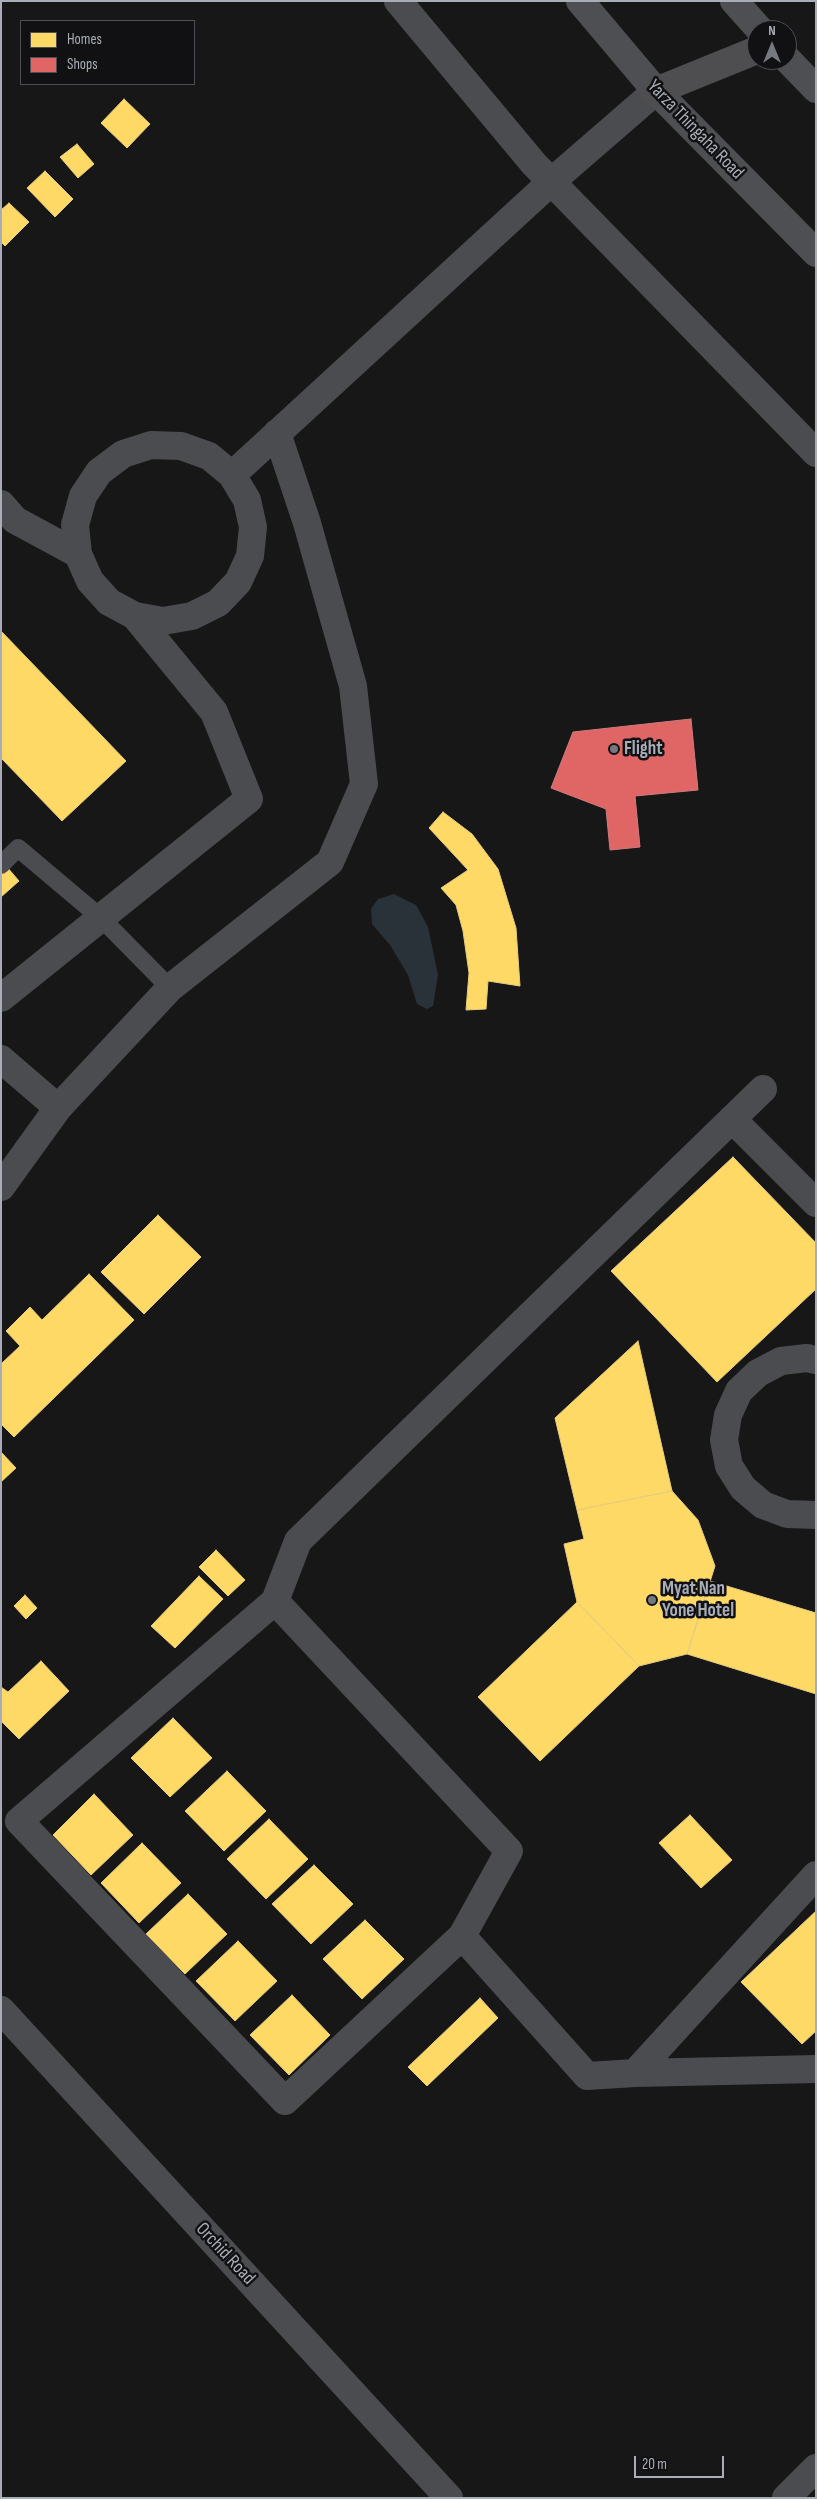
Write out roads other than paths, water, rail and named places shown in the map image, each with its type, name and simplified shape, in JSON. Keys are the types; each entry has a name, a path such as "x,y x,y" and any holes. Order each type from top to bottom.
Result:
{"highway":[{"path":"656,91 747,54"}],"main road":[{"name":"Yarza Thingaha Road","path":"580,1 656,91 816,253"},
{"path":"734,1 751,20"},
{"path":"797,69 816,89"}],"street":[{"path":"398,1 551,182 816,453"},
{"path":"232,475 551,182 656,91"},
{"path":"1,1187 58,1108 170,988 330,862 364,784 354,686 307,523 277,433"},
{"path":"151,445 181,446 209,456 232,475 247,500 253,527 250,556 238,582 218,603 192,616 163,621 134,616 109,602 90,581 78,554 76,525 83,496 99,472 123,454 151,445"},
{"path":"1,504 15,520 78,554"},
{"path":"1,998 249,800 214,712 134,616"},
{"path":"1,1059 58,1108"},
{"path":"275,1601 509,1851 462,1936 286,2101 19,1821 275,1601 298,1541 763,1089"},
{"path":"732,1119 816,1203"},
{"path":"816,1360 807,1358 781,1361 758,1373 739,1391 728,1415 724,1440 729,1466 743,1488 763,1505 787,1514 816,1514"},
{"path":"635,2073 816,1875"},
{"path":"462,1936 587,2076 635,2073 816,2069"},
{"name":"Orchid Road","path":"1,2010 449,2498"},
{"path":"786,2498 816,2468"}],"lane":[{"path":"1,865 18,848 101,918 170,988"}],"place":[{"name":"Flight","path":"614,749"},
{"name":"Myat Nan Yone Hotel","path":"652,1600"}]}
